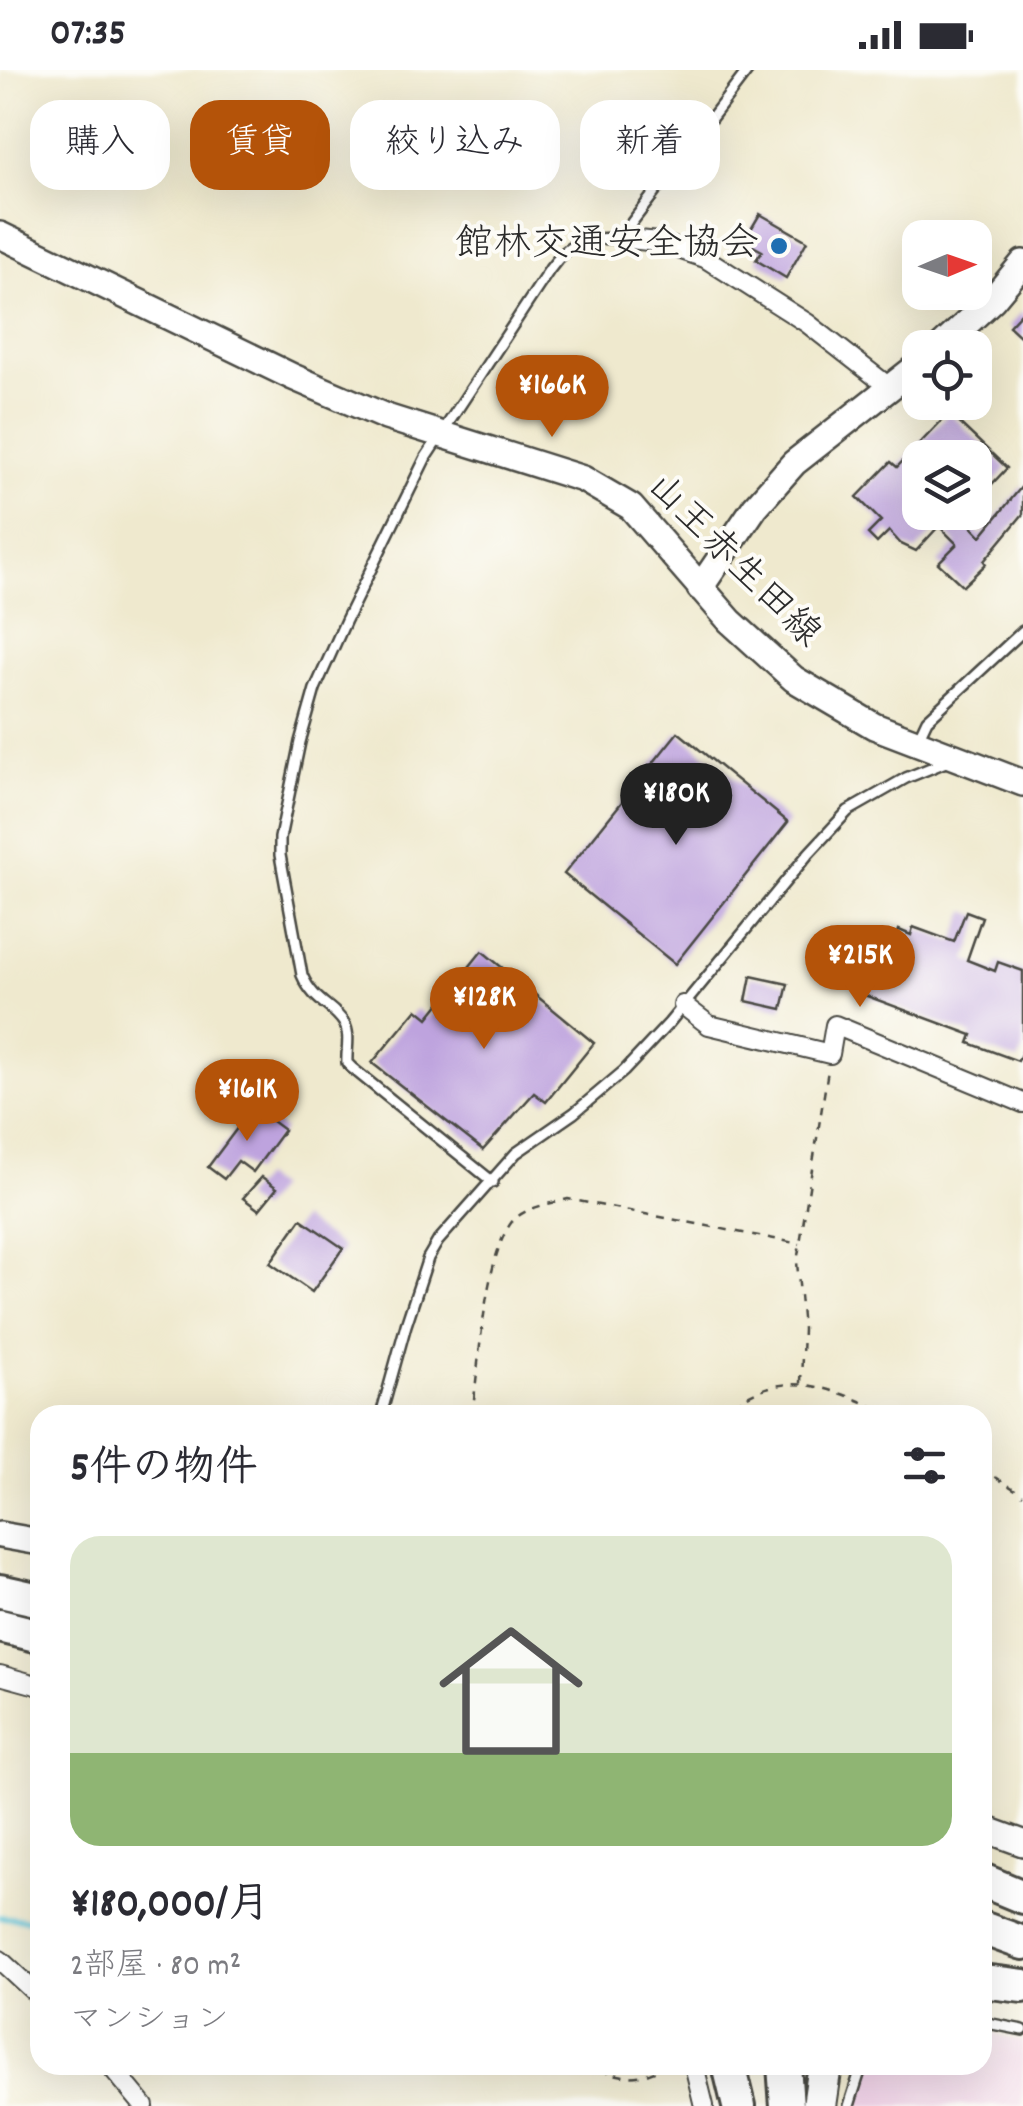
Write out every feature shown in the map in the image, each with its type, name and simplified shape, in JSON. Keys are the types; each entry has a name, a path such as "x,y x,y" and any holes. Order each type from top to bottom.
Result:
{"highway":[{"path":"0,1574 30,1579"},
{"path":"0,1591 30,1598"},
{"path":"0,1626 30,1634"},
{"path":"992,1884 1023,1898"},
{"path":"992,1894 1023,1905"},
{"path":"992,1932 1023,1943"},
{"path":"992,1982 1023,1986"},
{"path":"731,2075 739,2106"},
{"path":"768,2075 770,2106"},
{"path":"785,2075 787,2106"},
{"path":"819,2106 823,2075"}],"main road":[{"name":"山王赤生田線","path":"0,235 293,377 386,417 582,478 609,492 648,524 730,622 794,679 847,713 916,744 1023,783"},
{"path":"959,330 1023,264"},
{"path":"700,588 754,507 783,474 902,377"},
{"path":"0,1535 30,1540"},
{"path":"992,1832 1023,1843"}],"street":[{"path":"620,238 658,242 704,258 807,322 889,387"},
{"path":"683,1005 709,1025 830,1054 835,1025 1023,1103"},
{"path":"0,1675 30,1683"},
{"path":"0,1960 30,1988"},
{"path":"118,2075 144,2106"},
{"path":"696,2075 704,2106"}],"lane":[{"path":"492,1182 348,1063 344,1024 310,994 302,975 280,855 300,742 315,689 426,456 565,249 579,242 620,238 748,70"},
{"path":"916,744 927,720 1023,631"},
{"path":"384,1405 406,1324 433,1248 516,1153 574,1113 624,1070 848,811 906,778 955,758"},
{"path":"992,2024 1023,2030"},
{"path":"849,2106 859,2075"}],"path":[{"path":"801,1383 797,1262 830,1054"},
{"path":"473,1405 494,1263 512,1222 534,1208 568,1200 800,1244"},
{"path":"739,1405 770,1386 801,1383 870,1405"},
{"path":"992,1475 1023,1495"},
{"path":"617,2075 650,2075"}],"shaded area":[{"path":"992,2033 1023,2041 1023,2106 858,2106 865,2075 992,2075"}],"building":[{"name":"館林交通安全協会","path":"760,214 807,241 786,278 756,260 762,251 744,241"},
{"path":"1023,311 1023,339 1009,326"},
{"path":"942,420 956,420 977,440 923,440"},
{"path":"992,454 1007,468 992,484"},
{"path":"891,462 897,467 902,462 902,530 935,530 916,551 901,544 889,531 877,543 868,534 881,521 857,497"},
{"path":"1023,485 1023,514 984,561 986,564 963,586 938,563 957,544 943,530 975,530 981,536 992,530 992,523"},
{"path":"678,732 788,822 675,964 564,874"},
{"path":"966,911 982,917 967,960 995,971 998,962 1023,971 1023,1049 1018,1061 969,1043 972,1035 856,992 877,935 895,942 899,930 911,935 913,927 954,942"},
{"path":"482,951 594,1043 546,1102 534,1093 483,1150 372,1063 417,1009 428,1018"},
{"path":"751,976 788,984 782,1009 746,1001"},
{"path":"253,1107 284,1130 253,1172 238,1161 224,1179 208,1167"},
{"path":"262,1177 277,1188 259,1210 243,1198"},
{"path":"301,1219 343,1248 312,1292 270,1263"}],"waterway":[{"path":"0,1917 30,1920"}],"place":[{"name":"館林交通安全協会","path":"779,246"}]}
